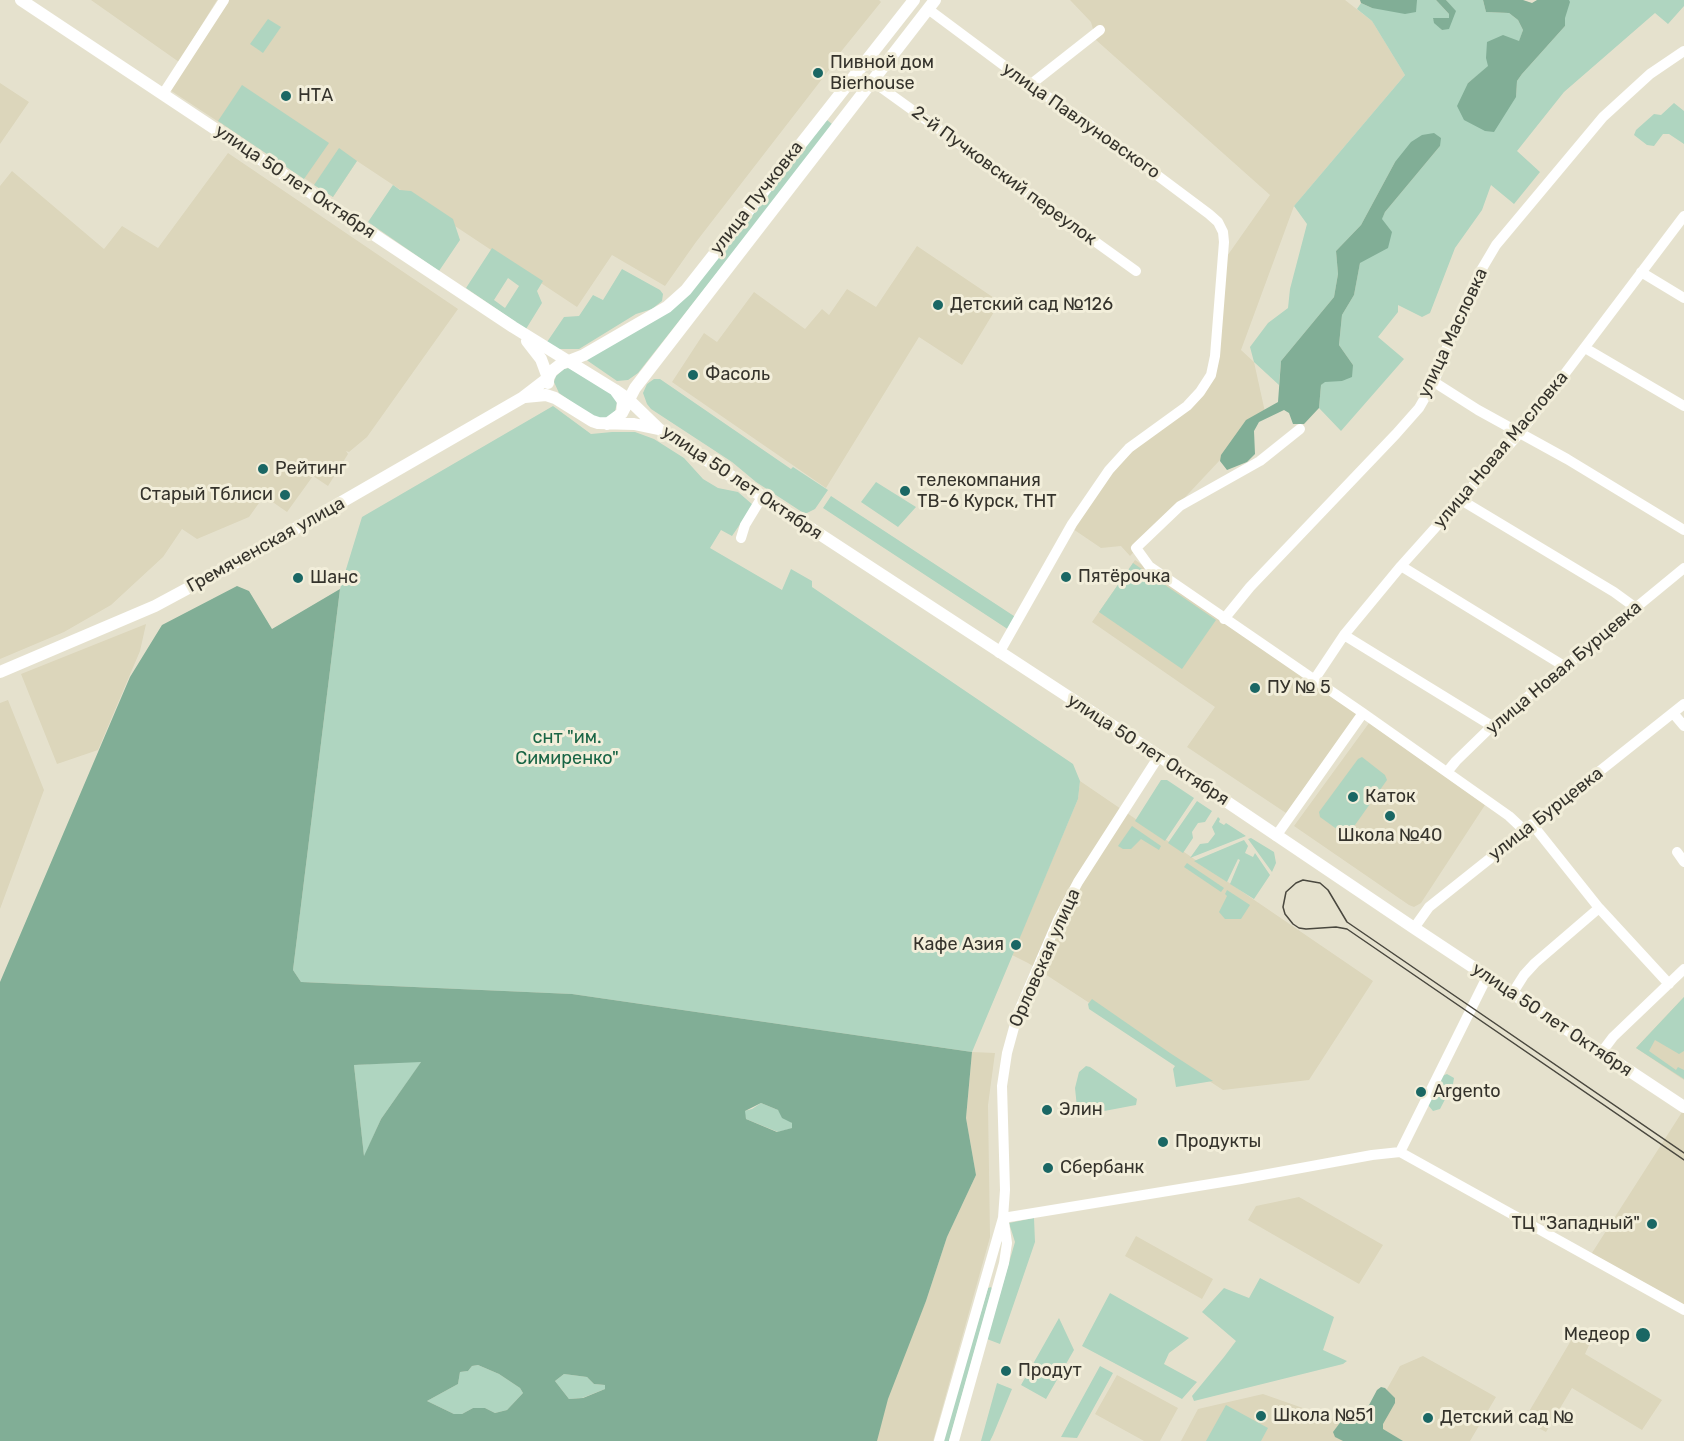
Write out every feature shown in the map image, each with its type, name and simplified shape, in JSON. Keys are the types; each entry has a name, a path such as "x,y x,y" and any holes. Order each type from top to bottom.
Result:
{"main road":[{"name":"улица 50 лет Октября","path":"21,0 513,327 615,390 628,399 659,429 1159,756 1684,1107"},
{"name":"улица Пучковка","path":"548,378 556,367 649,318 678,298 914,0"},
{"name":"улица Пучковка","path":"622,413 628,399 932,2"},
{"path":"827,109 842,120"},
{"path":"513,327 536,351 548,378 548,387 555,398"},
{"name":"Гремяченская улица","path":"0,672 155,606 282,537 522,398 548,378"},
{"path":"608,424 622,413 623,401 615,390"},
{"path":"522,398 539,394 555,398 591,421 608,424 634,424 659,429"}],"street":[{"path":"163,94 224,0"},
{"name":"улица Павлуновского","path":"932,2 1030,86 1090,125 1209,214 1218,222 1223,232 1215,356 1211,375 1187,406 1134,444 1109,470 1075,519 999,653"},
{"path":"1030,86 1100,30"},
{"name":"улица Масловка","path":"1224,619 1250,587 1419,408 1434,382 1455,326 1480,272 1496,245 1603,117 1650,74 1684,51"},
{"name":"2-й Пучковский переулок","path":"872,81 1136,270"},
{"name":"улица Новая Масловка","path":"1314,680 1344,635 1401,566 1520,433 1684,216"},
{"path":"1641,272 1684,298"},
{"path":"1585,348 1684,406"},
{"path":"1434,382 1684,530"},
{"path":"1300,429 1260,461 1180,506 1136,548 1149,566 1528,827 1669,984"},
{"path":"741,538 745,525 762,497"},
{"path":"1461,500 1614,592 1636,608"},
{"path":"1401,566 1564,666"},
{"name":"улица Новая Бурцевка","path":"1447,772 1492,726 1684,568"},
{"path":"1344,635 1492,726"},
{"name":"улица Бурцевка","path":"1414,928 1429,907 1684,704"},
{"path":"1276,836 1364,713"},
{"path":"1673,713 1684,726"},
{"name":"Орловская улица","path":"939,1441 1003,1218 1005,1190 1002,1086 1006,1053 1018,1013 1053,930 1078,882 1159,756"},
{"path":"1677,852 1684,862"},
{"path":"1512,994 1535,963 1599,908"},
{"path":"1600,1053 1613,1037 1684,969"},
{"path":"1400,1152 1487,977"},
{"path":"1003,1218 1400,1152 1684,1310"},
{"name":"Орловская улица","path":"954,1441 1004,1263 1007,1243 1003,1218"}],"shaded area":[{"path":"91,0 217,0 179,62"},
{"path":"229,0 879,0 881,2 831,64 829,70 696,242 665,286 612,255 577,307 357,161 333,197 170,90"},
{"path":"1070,0 1345,0 1372,21 1405,75 1294,206 1241,350 1254,362 1265,412 1130,556 1121,546 1101,548 1073,529 1113,470 1215,374 1225,259 1270,195 1096,40 1091,22"},
{"path":"0,83 29,102 0,144"},
{"path":"228,153 458,309 367,437 349,452 346,451 348,454 328,486 313,476 287,512 264,496 249,517 197,539 182,529 163,557 111,605 64,632 0,659 0,186 12,171 104,249 122,226 158,248"},
{"path":"917,246 1000,302 962,365 919,337 826,488 672,382 704,333 717,342 754,292 805,329 822,309 829,315 847,289 876,307"},
{"name":"ПУ № 5","path":"1135,560 1358,713 1286,813 1187,747 1215,707 1092,622"},
{"path":"146,624 140,651 98,750 57,764 21,674"},
{"path":"8,700 44,790 0,909 0,703"},
{"name":"Школа №40","path":"1369,723 1485,805 1421,903 1414,907 1294,826"},
{"path":"1080,781 1373,981 1309,1080 1223,1090 1028,963 1012,955 1078,799"},
{"path":"1684,997 1684,1080 1636,1048"},
{"path":"972,1052 995,1053 988,1105 990,1237 933,1441 866,1441 926,1301 947,1237 976,1175 966,1118"},
{"path":"1684,1109 1684,1310 1590,1256"},
{"path":"1299,1197 1383,1245 1359,1284 1248,1220 1256,1206"},
{"path":"1136,1236 1213,1279 1202,1299 1125,1256"},
{"path":"1576,1332 1590,1343 1585,1354 1662,1400 1642,1430 1572,1388 1546,1432 1524,1420"},
{"path":"1423,1356 1496,1397 1470,1441 1181,1441 1198,1409 1263,1394 1334,1419 1361,1435 1400,1366"},
{"path":"1117,1375 1178,1408 1160,1441 1144,1441 1095,1414"}],"green space":[{"path":"1360,0 1417,0 1416,12 1405,14 1372,8 1361,3"},
{"path":"1417,0 1436,0 1449,14 1449,18 1433,19 1442,30 1455,11 1446,0 1483,0 1486,12 1509,13 1518,20 1523,30 1519,42 1468,83 1516,97 1517,81 1565,26 1564,18 1569,0 1684,0 1684,6 1668,24 1655,13 1564,92 1517,151 1540,172 1514,204 1491,185 1482,210 1455,248 1430,313 1422,317 1398,305 1398,312 1378,337 1404,359 1341,431 1319,408 1321,385 1325,381 1342,381 1353,365 1339,345 1342,315 1354,295 1360,263 1385,212 1440,146 1395,162 1361,225 1336,251 1338,274 1334,297 1281,361 1279,385 1254,362 1250,347 1268,323 1288,308 1290,289 1307,224 1294,206 1405,75 1372,21 1357,9 1361,3 1372,8"},
{"path":"1436,0 1446,0 1456,11 1449,29 1442,30 1434,23 1433,18 1449,18 1449,14"},
{"path":"1483,0 1523,0 1532,3 1537,0 1569,0 1570,2 1565,26 1517,81 1516,97 1494,132 1485,131 1464,120 1457,106 1468,83 1488,66 1487,42 1503,35 1519,41 1523,30 1518,20 1509,13 1486,12"},
{"path":"268,19 281,27 263,53 250,44"},
{"path":"242,85 329,143 304,179 218,121"},
{"path":"1674,103 1684,111 1684,144 1669,134 1663,134 1654,146 1647,145 1634,135 1636,130 1654,114 1661,115"},
{"path":"827,120 832,124 831,128 638,373 628,380 617,381 586,359 662,314"},
{"path":"1434,133 1441,138 1440,146 1385,212 1382,219 1392,232 1388,248 1360,263 1354,295 1342,315 1339,345 1353,365 1352,377 1342,381 1325,382 1321,385 1319,408 1304,424 1293,424 1289,413 1284,410 1259,422 1254,431 1255,454 1247,462 1227,470 1220,461 1221,455 1246,420 1278,402 1281,361 1334,297 1338,274 1336,251 1361,225 1395,162 1411,142 1422,135"},
{"path":"339,148 357,161 333,197 314,185"},
{"path":"393,185 400,190 411,191 453,219 460,240 439,271 368,222"},
{"path":"492,248 543,281 537,291 542,303 526,329 466,288","holes":["508,278 519,286 505,308 494,300"]},
{"path":"622,269 660,290 663,294 662,301 652,309 636,314 579,349 557,349 547,342 564,317 579,316 593,295 603,300"},
{"path":"569,368 613,395 617,403 615,411 610,416 595,418 559,393 554,382 556,376"},
{"path":"654,379 660,379 791,469 793,467 828,490 815,509 805,514 756,482 732,462 651,409 643,393 647,384"},
{"name":"снт \"им. Симиренко\"","path":"553,406 591,434 635,432 654,439 684,458 703,479 718,488 738,492 753,505 732,536 721,530 710,548 782,590 791,569 812,581 812,587 1073,764 1080,781 1078,799 972,1052 572,994 301,982 293,970 340,589 362,517"},
{"path":"876,482 916,507 898,527 861,502"},
{"path":"831,496 1017,618 1009,630 823,508"},
{"path":"1133,563 1216,620 1182,669 1099,612"},
{"path":"237,586 249,591 272,629 340,589 293,970 301,982 572,994 972,1052 966,1118 976,1175 947,1237 926,1301 888,1399 877,1441 0,1441 0,982 130,677 162,625","holes":["421,1062 381,1119 364,1156 354,1065","761,1103 778,1110 782,1118 792,1123 792,1128 777,1132 746,1119 745,1111","478,1365 499,1374 520,1388 523,1393 507,1410 495,1413 485,1408 473,1408 462,1414 454,1414 427,1401 458,1384 460,1372 468,1371 472,1366","564,1374 587,1377 594,1384 605,1385 605,1389 583,1398 569,1399 555,1381"]},
{"name":"Каток","path":"1362,757 1385,775 1387,780 1350,832 1345,835 1320,817 1319,812 1358,759"},
{"path":"1161,780 1167,780 1194,798 1165,841 1135,821"},
{"path":"1197,801 1212,811 1205,822 1198,823 1192,832 1193,838 1183,853 1168,843"},
{"path":"1218,817 1219,822 1224,825 1226,823 1246,836 1190,858 1200,844 1208,843 1215,834 1212,827"},
{"path":"1132,826 1161,846 1159,850 1141,839 1131,849 1118,846"},
{"path":"1251,838 1274,852 1276,863 1272,872 1248,839"},
{"path":"1244,840 1248,846 1245,853 1253,857 1255,853 1270,875 1254,899 1230,884 1240,860 1238,859 1227,882 1194,861"},
{"path":"1187,863 1224,888 1221,892 1184,867"},
{"path":"1227,890 1250,905 1241,919 1225,919 1219,912 1227,896 1225,894"},
{"path":"1684,997 1684,1051 1679,1054 1655,1040 1649,1051 1676,1070 1678,1067 1684,1070 1684,1079 1636,1048"},
{"path":"1092,999 1213,1081 1176,1087 1173,1069 1175,1066 1089,1009 1088,1004"},
{"path":"422,1061 381,1119 364,1157 354,1065"},
{"path":"1086,1066 1137,1099 1136,1105 1099,1112 1087,1117 1078,1117 1075,1088 1079,1072"},
{"path":"1447,1074 1454,1078 1453,1084 1440,1109 1433,1111 1428,1105 1442,1076"},
{"path":"761,1103 778,1110 792,1123 793,1128 778,1132 746,1119 744,1111"},
{"path":"1034,1218 1035,1242 1000,1344 987,1339 1015,1242 1009,1223"},
{"path":"1260,1278 1334,1317 1323,1350 1347,1361 1343,1364 1194,1401 1192,1396 1236,1341 1202,1312 1224,1288 1249,1298"},
{"path":"991,1287 949,1441 943,1441 988,1288"},
{"path":"1110,1293 1189,1338 1169,1353 1164,1364 1197,1382 1182,1399 1082,1346"},
{"path":"1059,1318 1074,1350 1046,1399 1021,1385"},
{"path":"478,1365 499,1374 520,1388 523,1393 507,1410 495,1413 485,1408 473,1408 462,1414 454,1414 427,1401 458,1384 460,1372 468,1371 472,1366"},
{"path":"1100,1366 1113,1373 1077,1438 1061,1437"},
{"path":"564,1374 587,1377 594,1384 605,1385 605,1389 582,1398 569,1399 555,1381"},
{"path":"997,1383 1012,1389 990,1441 981,1441"},
{"path":"1381,1387 1395,1398 1395,1403 1383,1424 1383,1429 1403,1441 1343,1441 1335,1437 1333,1432 1345,1416 1357,1422 1361,1420 1377,1390"},
{"path":"1226,1405 1268,1428 1261,1441 1206,1441"}],"tram line":[{"path":"1684,1153 1347,922 1328,890 1320,883 1303,880 1286,892 1283,907 1285,914 1293,924 1306,929 1336,927 1347,929 1684,1160"}],"place":[{"name":"Пивной дом Bierhouse","path":"818,73"},
{"name":"НТА","path":"286,96"},
{"name":"Детский сад №126","path":"938,305"},
{"name":"Фасоль","path":"693,375"},
{"name":"Рейтинг","path":"263,469"},
{"name":"телекомпания ТВ-6 Курск, ТНТ","path":"905,491"},
{"name":"Старый Тблиси","path":"285,495"},
{"name":"Пятёрочка","path":"1066,577"},
{"name":"Шанс","path":"298,578"},
{"name":"ПУ № 5","path":"1255,688"},
{"name":"Каток","path":"1353,797"},
{"name":"Школа №40","path":"1390,816"},
{"name":"Кафе Азия","path":"1016,945"},
{"name":"Argento","path":"1421,1092"},
{"name":"Элин","path":"1047,1110"},
{"name":"Продукты","path":"1163,1142"},
{"name":"Сбербанк","path":"1048,1168"},
{"name":"ТЦ \"Западный\"","path":"1652,1224"},
{"name":"Медеор","path":"1643,1335"},
{"name":"Продут","path":"1006,1371"},
{"name":"Школа №51","path":"1261,1416"},
{"name":"Детский сад №","path":"1428,1418"}]}
